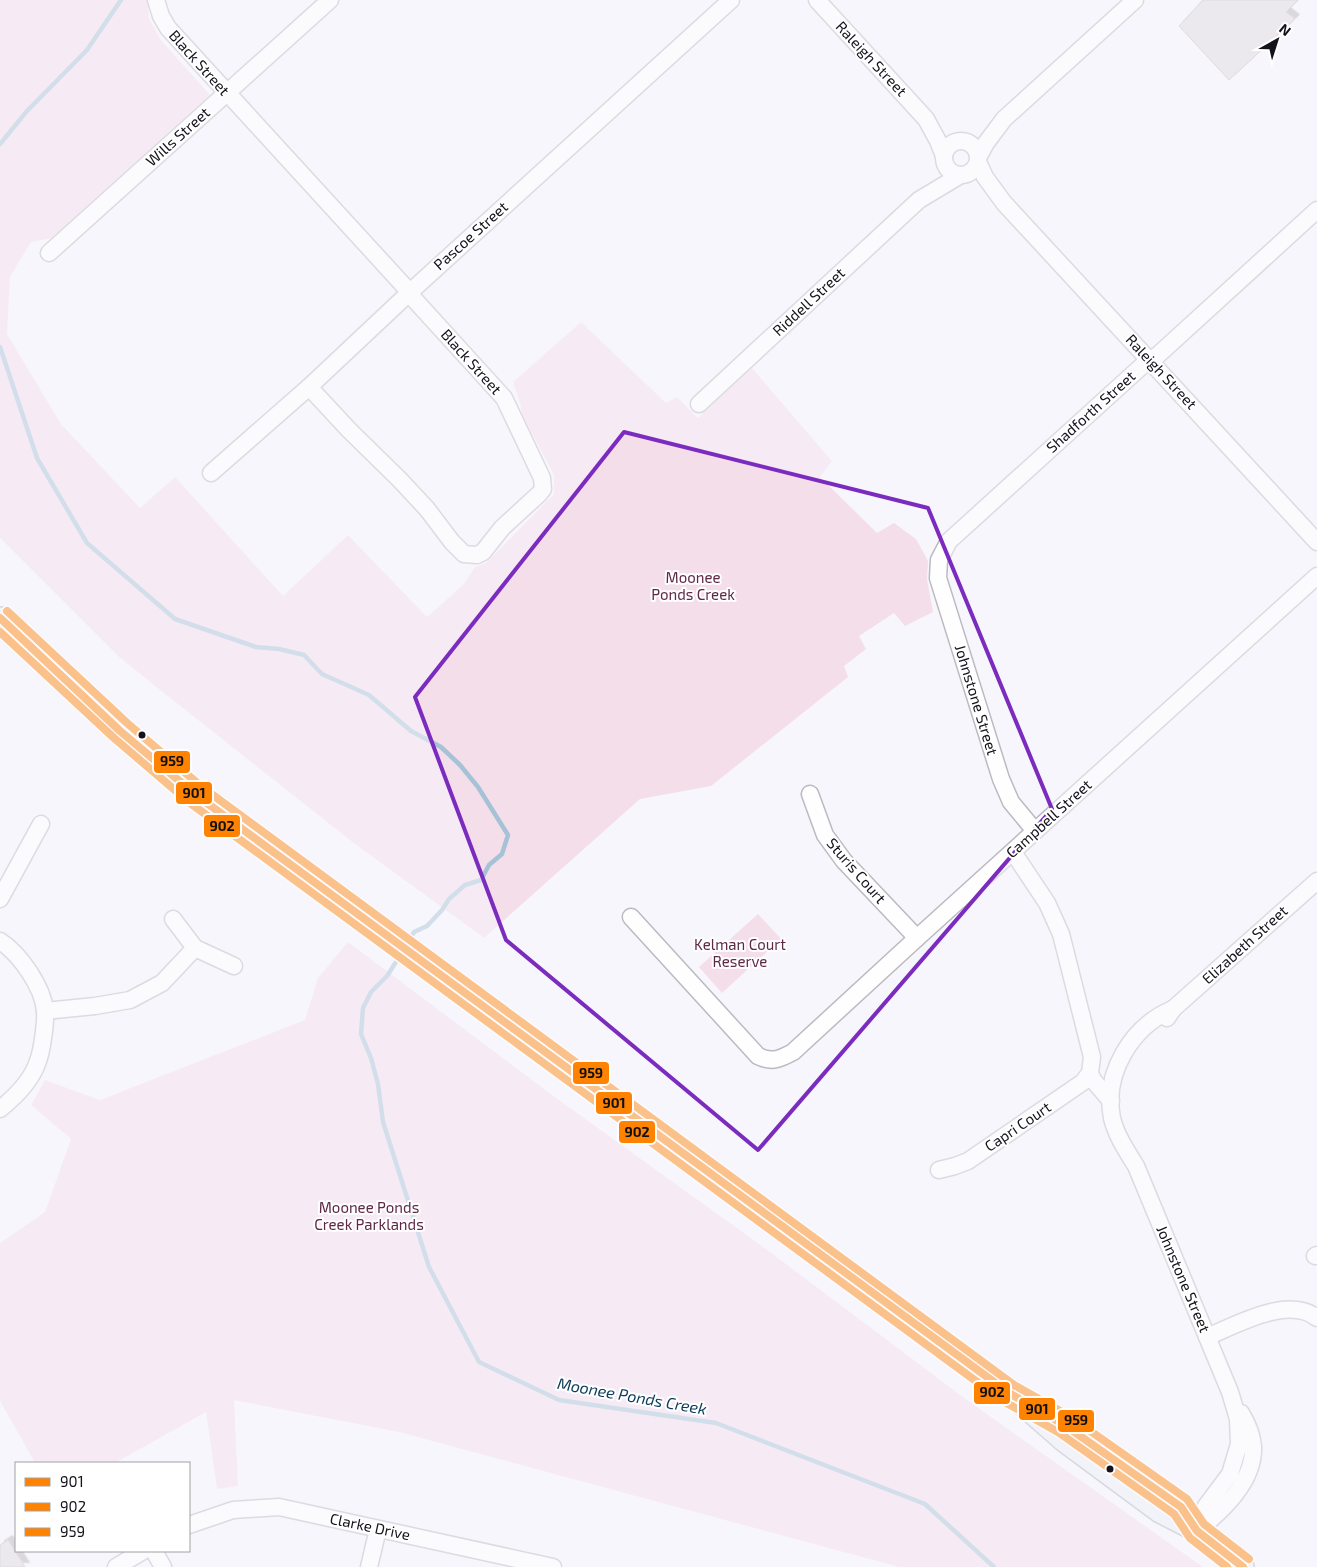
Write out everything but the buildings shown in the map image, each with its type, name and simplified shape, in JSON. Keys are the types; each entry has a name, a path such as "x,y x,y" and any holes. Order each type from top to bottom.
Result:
{"main road":[{"path":"1,621 170,774 240,828 1009,1394 1064,1441 1160,1512 1197,1531 1243,1567"}],"street":[{"name":"Black Street","path":"156,0 160,16 168,28 504,398 542,478 543,489 540,494 508,522 482,552 477,555 464,554 427,509 309,387"},
{"name":"Wills Street","path":"49,253 330,0"},
{"name":"Pascoe Street","path":"211,473 309,387 409,293 732,0"},
{"name":"Raleigh Street","path":"817,0 926,119 939,143 944,158"},
{"path":"1004,119 949,146 944,158 949,171 960,176 974,170 986,143 1004,119 1135,0"},
{"name":"Raleigh Street","path":"926,119 962,141"},
{"path":"962,141 974,147 978,159"},
{"name":"Riddell Street","path":"919,200 934,180 944,158"},
{"name":"Raleigh Street","path":"978,159 985,177 1004,203 1317,542"},
{"name":"Raleigh Street","path":"960,176 980,186 1004,203"},
{"name":"Riddell Street","path":"699,404 919,200 960,176"},
{"name":"Shadforth Street","path":"939,560 949,541 1317,210"},
{"name":"Johnstone Street","path":"939,560 938,578 1001,779 1011,802 1035,831"},
{"name":"Campbell Street","path":"631,917 758,1056 770,1060 778,1060 793,1052 916,938 1317,576"},
{"name":"Sturis Court","path":"810,794 825,835 844,861 916,938"},
{"path":"0,899 41,824"},
{"path":"1013,852 1047,903 1062,934 1092,1057 1090,1073 1094,1080 1116,1089"},
{"name":"Elizabeth Street","path":"1116,1089 1124,1051 1138,1034 1160,1014 1172,1009 1317,881"},
{"path":"173,919 195,948 234,966"},
{"path":"0,941 24,963 39,990 45,1011 38,1061 29,1079 13,1099 0,1109"},
{"path":"45,1011 130,1000 162,983 195,948"},
{"path":"1090,1073 1097,1073 1116,1089"},
{"name":"Capri Court","path":"939,1170 968,1160 1081,1083 1090,1073"},
{"name":"Johnstone Street","path":"1116,1089 1112,1117 1115,1127 1136,1166 1230,1392 1238,1419 1239,1444 1230,1474 1206,1506 1197,1531"},
{"path":"1207,1337 1277,1310 1294,1310 1312,1314 1317,1318"},
{"name":"Clarke Drive","path":"190,1525 233,1510 278,1507 553,1567"},
{"path":"369,1567 378,1529"},
{"path":"116,1567 141,1552"},
{"path":"155,1552 163,1567"}],"highlighted area":[{"path":"624,432 928,508 1052,809 758,1150 506,940 415,697"}],"green space":[{"name":"Moonee Ponds Creek","path":"0,0 148,0 149,19 161,40 210,95 52,238 31,242 10,277 7,334 61,424 140,508 175,477 283,596 348,535 427,617 463,585 475,567 486,563 554,494 554,475 522,415 513,382 581,322 666,403 677,397 698,418 752,368 832,461 820,477 877,533 894,523 916,539 928,561 927,579 933,612 905,626 894,613 859,636 866,649 844,666 848,677 711,786 640,799 484,938 351,841 118,656 0,538"},
{"name":"Kelman Court Reserve","path":"758,914 781,939 722,993 699,967"},
{"name":"Moonee Ponds Creek Parklands","path":"348,942 559,1100 766,1249 967,1400 1203,1567 899,1567 399,1432 234,1400 238,1486 217,1489 206,1412 117,1462 34,1462 0,1401 0,1243 45,1212 71,1139 31,1105 45,1080 100,1100 305,1020 318,978"}],"waterway":[{"name":"Moonee Ponds Creek","path":"0,144 27,111 87,50 121,0"},
{"name":"Moonee Ponds Creek","path":"0,347 37,458 87,543 175,619 256,647 279,649 304,655 322,674 369,695 411,731 441,747 460,765 478,787 508,835 502,854 489,865 481,880 465,885 449,899 442,910 427,926 414,932 408,943"},
{"name":"Moonee Ponds Creek","path":"401,954 387,976 371,992 363,1008 361,1034 371,1058 378,1084 383,1122 429,1267 479,1362 559,1400 716,1423 925,1504 994,1567"}],"transit line":[{"name":"959","path":"7,611 127,723 202,787 1014,1385 1069,1416 1187,1499 1204,1524 1249,1559"},
{"name":"901","path":"0,618 120,731 196,795 1009,1393 1063,1424 1181,1507 1197,1531 1243,1567"},
{"name":"902","path":"0,632 114,738 190,803 1003,1401 1058,1432 1174,1514 1190,1538 1227,1567"}]}
